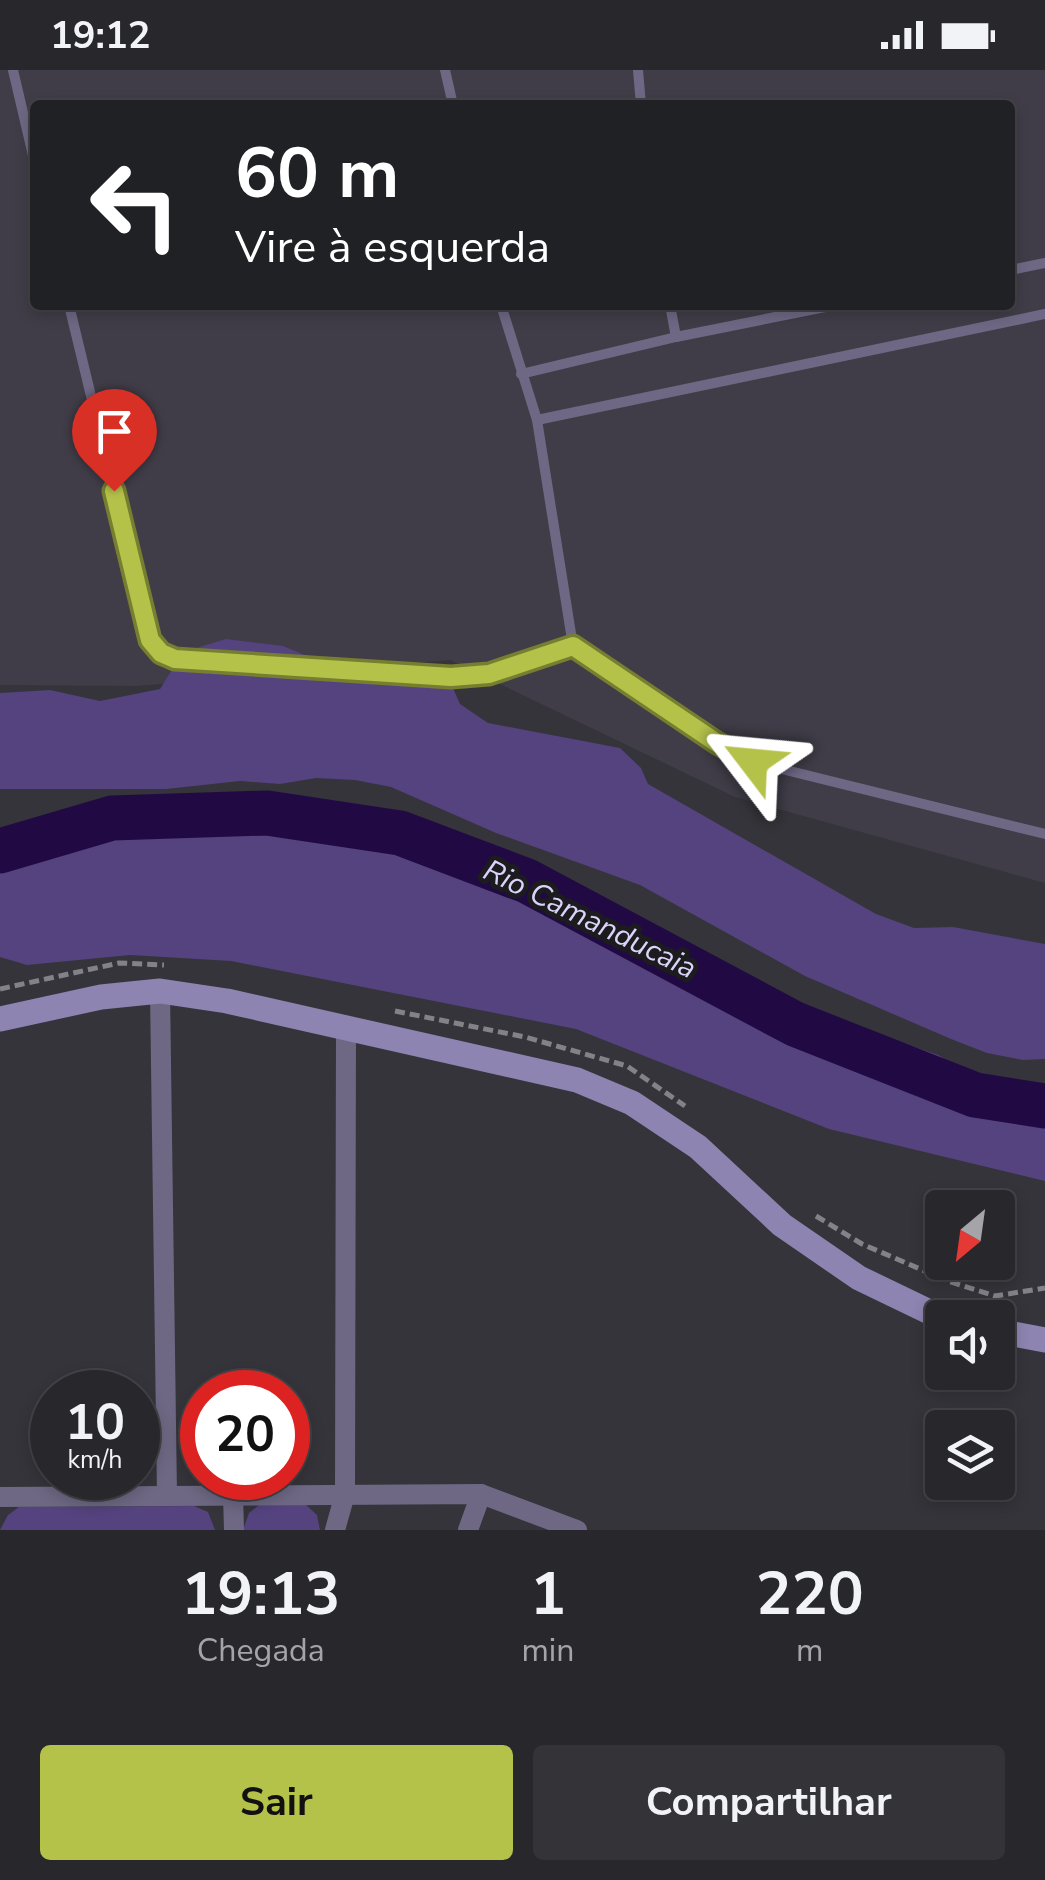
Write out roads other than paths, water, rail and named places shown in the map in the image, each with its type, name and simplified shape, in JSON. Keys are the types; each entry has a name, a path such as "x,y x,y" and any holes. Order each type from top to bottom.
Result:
{"street":[{"path":"0,1019 101,996 160,991 226,1001 577,1080 632,1103 698,1147 797,1236 860,1278 925,1310"},
{"path":"160,991 168,1495"},
{"path":"335,1530 345,1494 346,1028"},
{"path":"1015,1334 1045,1340"},
{"path":"310,1494 481,1494 577,1530"},
{"path":"468,1530 481,1494"},
{"path":"0,1497 180,1495"},
{"path":"233,1500 234,1530"}],"lane":[{"path":"12,70 30,144"},
{"path":"445,70 452,100"},
{"path":"638,70 641,100"},
{"path":"1015,269 1045,263"},
{"path":"69,310 150,640 161,653 175,659 451,677 489,674 573,646"},
{"path":"502,310 537,420 573,646 717,743 753,762 1045,834"},
{"path":"671,310 676,337"},
{"path":"521,374 810,310"},
{"path":"537,420 1045,314"}],"waterway":[{"name":"Rio Camanducaia","path":"0,851 112,818 267,813 400,833 527,881 795,1024 975,1095 1045,1106"}]}
